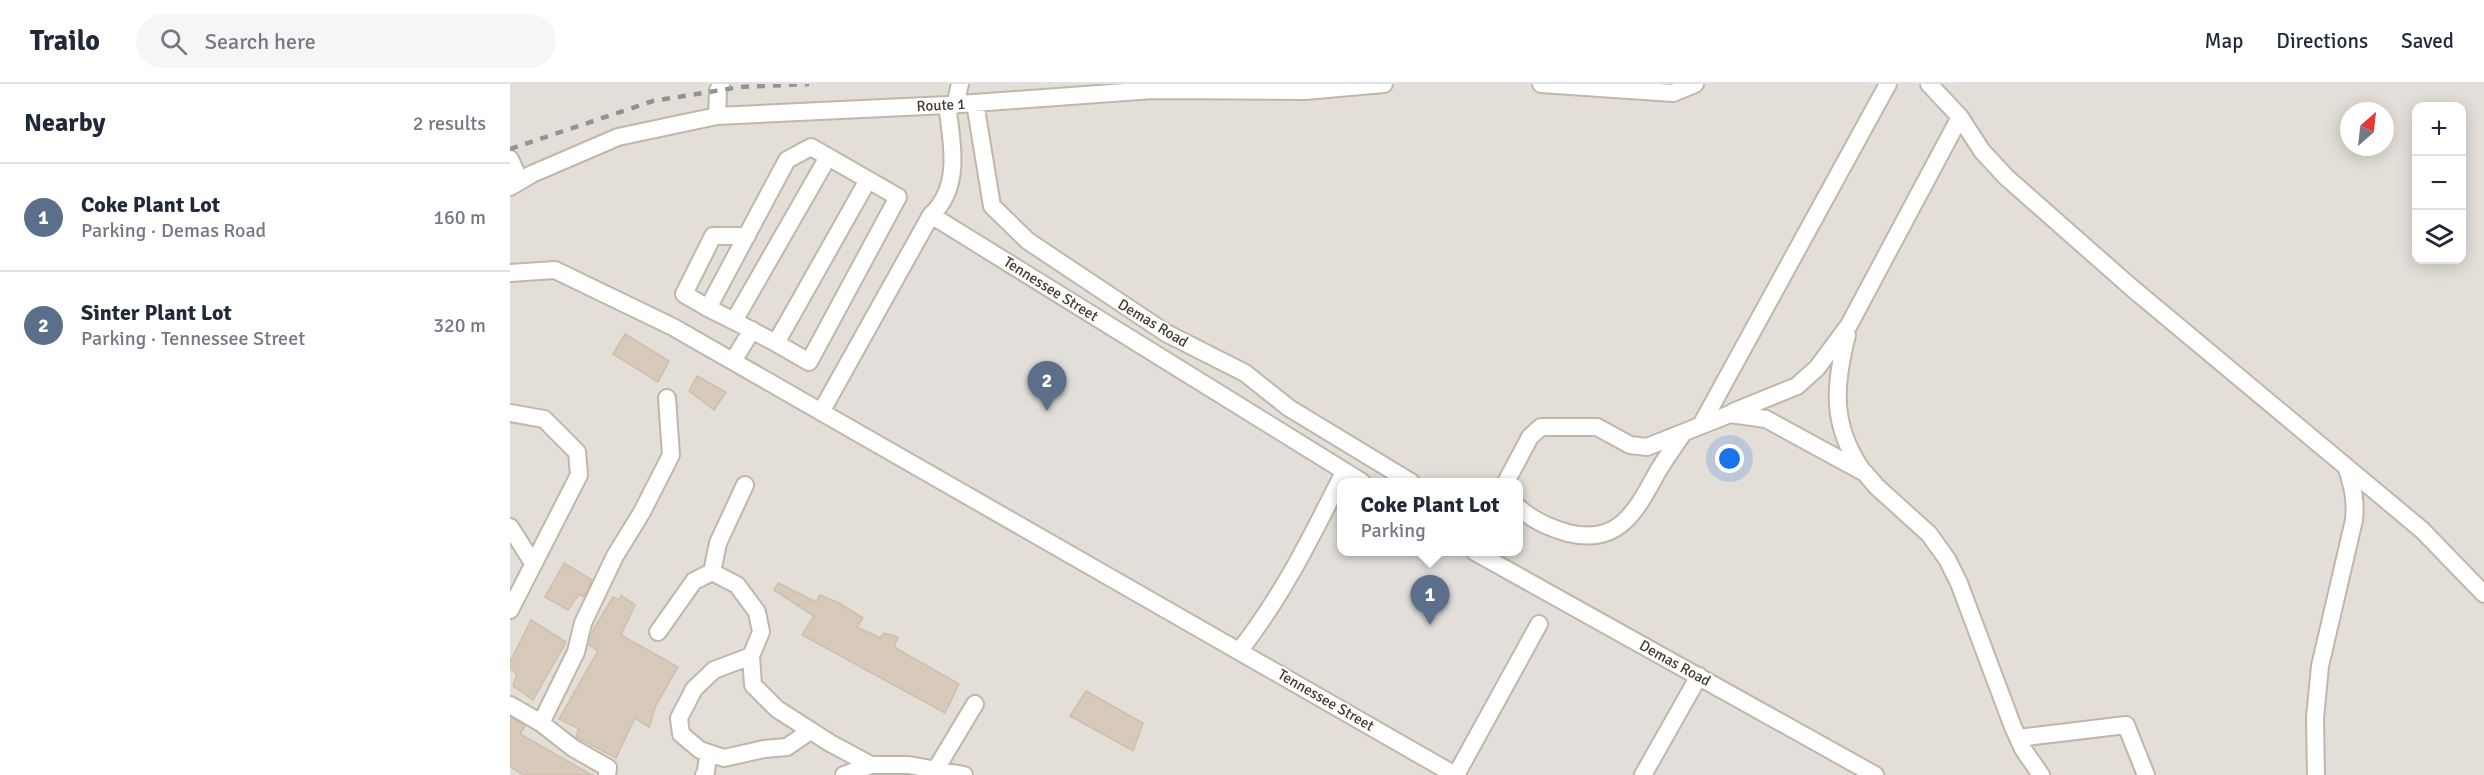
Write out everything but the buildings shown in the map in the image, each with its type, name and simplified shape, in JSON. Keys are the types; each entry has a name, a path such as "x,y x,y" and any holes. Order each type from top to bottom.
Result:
{"street":[{"path":"717,116 718,91 721,84"},
{"path":"821,412 931,215 944,204 955,157 951,105 960,84"},
{"name":"Route 1","path":"515,184 618,137 717,116 951,105 1153,90 1305,91 1384,84"},
{"path":"1541,84 1673,93 1695,84"},
{"path":"1701,425 1888,84"},
{"path":"1929,84 1960,117 1982,151 2006,177 2132,288 2422,530 2484,594"},
{"name":"Demas Road","path":"975,103 992,206 1028,241 1166,333 1245,373 1289,408 1403,478"},
{"path":"1509,478 1530,437 1541,427 1597,427 1638,448 1647,447 1797,386 1817,368 1849,325 1960,117"},
{"path":"708,308 747,236 787,160 811,147 898,197 808,362 776,343 708,308 684,294 713,236 747,236"},
{"path":"734,321 828,157"},
{"path":"510,159 515,184"},
{"path":"776,343 868,180"},
{"name":"Tennessee Street","path":"931,215 1354,478"},
{"name":"Tennessee Street","path":"510,273 555,270 673,327 1456,775"},
{"path":"1849,325 1839,372 1839,419 1845,443 1865,473 1889,499 1929,534 1947,559 1959,583 2018,738 2041,775"},
{"path":"733,361 752,330"},
{"path":"541,723 576,652 583,623 615,556 642,512 671,455 667,398"},
{"path":"510,413 544,419 577,452 579,475 510,610"},
{"path":"1730,414 1766,419 1865,473"},
{"path":"1523,511 1532,518 1574,534 1596,534 1616,528 1636,511 1684,432"},
{"path":"2316,775 2315,718 2320,666 2354,520 2355,491 2347,468"},
{"path":"1341,478 1344,472"},
{"path":"712,572 718,543 745,485"},
{"path":"1240,650 1268,613 1295,569 1337,486"},
{"path":"510,527 533,563"},
{"name":"Demas Road","path":"1482,556 1699,676 1853,770 1875,775"},
{"path":"657,632 694,581 712,572"},
{"path":"712,572 737,585 757,612 761,632 751,656 753,685 777,709 871,765"},
{"path":"1456,775 1539,624"},
{"path":"751,656 714,670 694,690 679,718 681,734 700,750 723,758 764,749 787,747 810,730"},
{"path":"1643,775 1699,676"},
{"path":"936,769 975,704"},
{"path":"510,705 541,723 573,748 608,768 608,775"},
{"path":"2018,738 2126,725 2146,775"},
{"path":"704,775 708,753"},
{"path":"844,775 871,765 909,765 964,775"}],"shaded area":[{"path":"510,84 2484,84 2484,775 510,775"},
{"path":"954,240 1021,284 1099,330 1156,370 1191,382 1319,473 1309,510 1257,599 1205,614 876,435 848,388 920,248"},
{"path":"1336,506 1337,556 1461,556 1815,752 1810,763 1827,772 1825,775 1481,775 1262,649"}],"railway":[{"path":"510,149 653,101 740,87 809,84"}],"place":[{"name":"Sinter Plant Lot","path":"1047,411"},
{"name":"Coke Plant Lot","path":"1430,625"}]}
